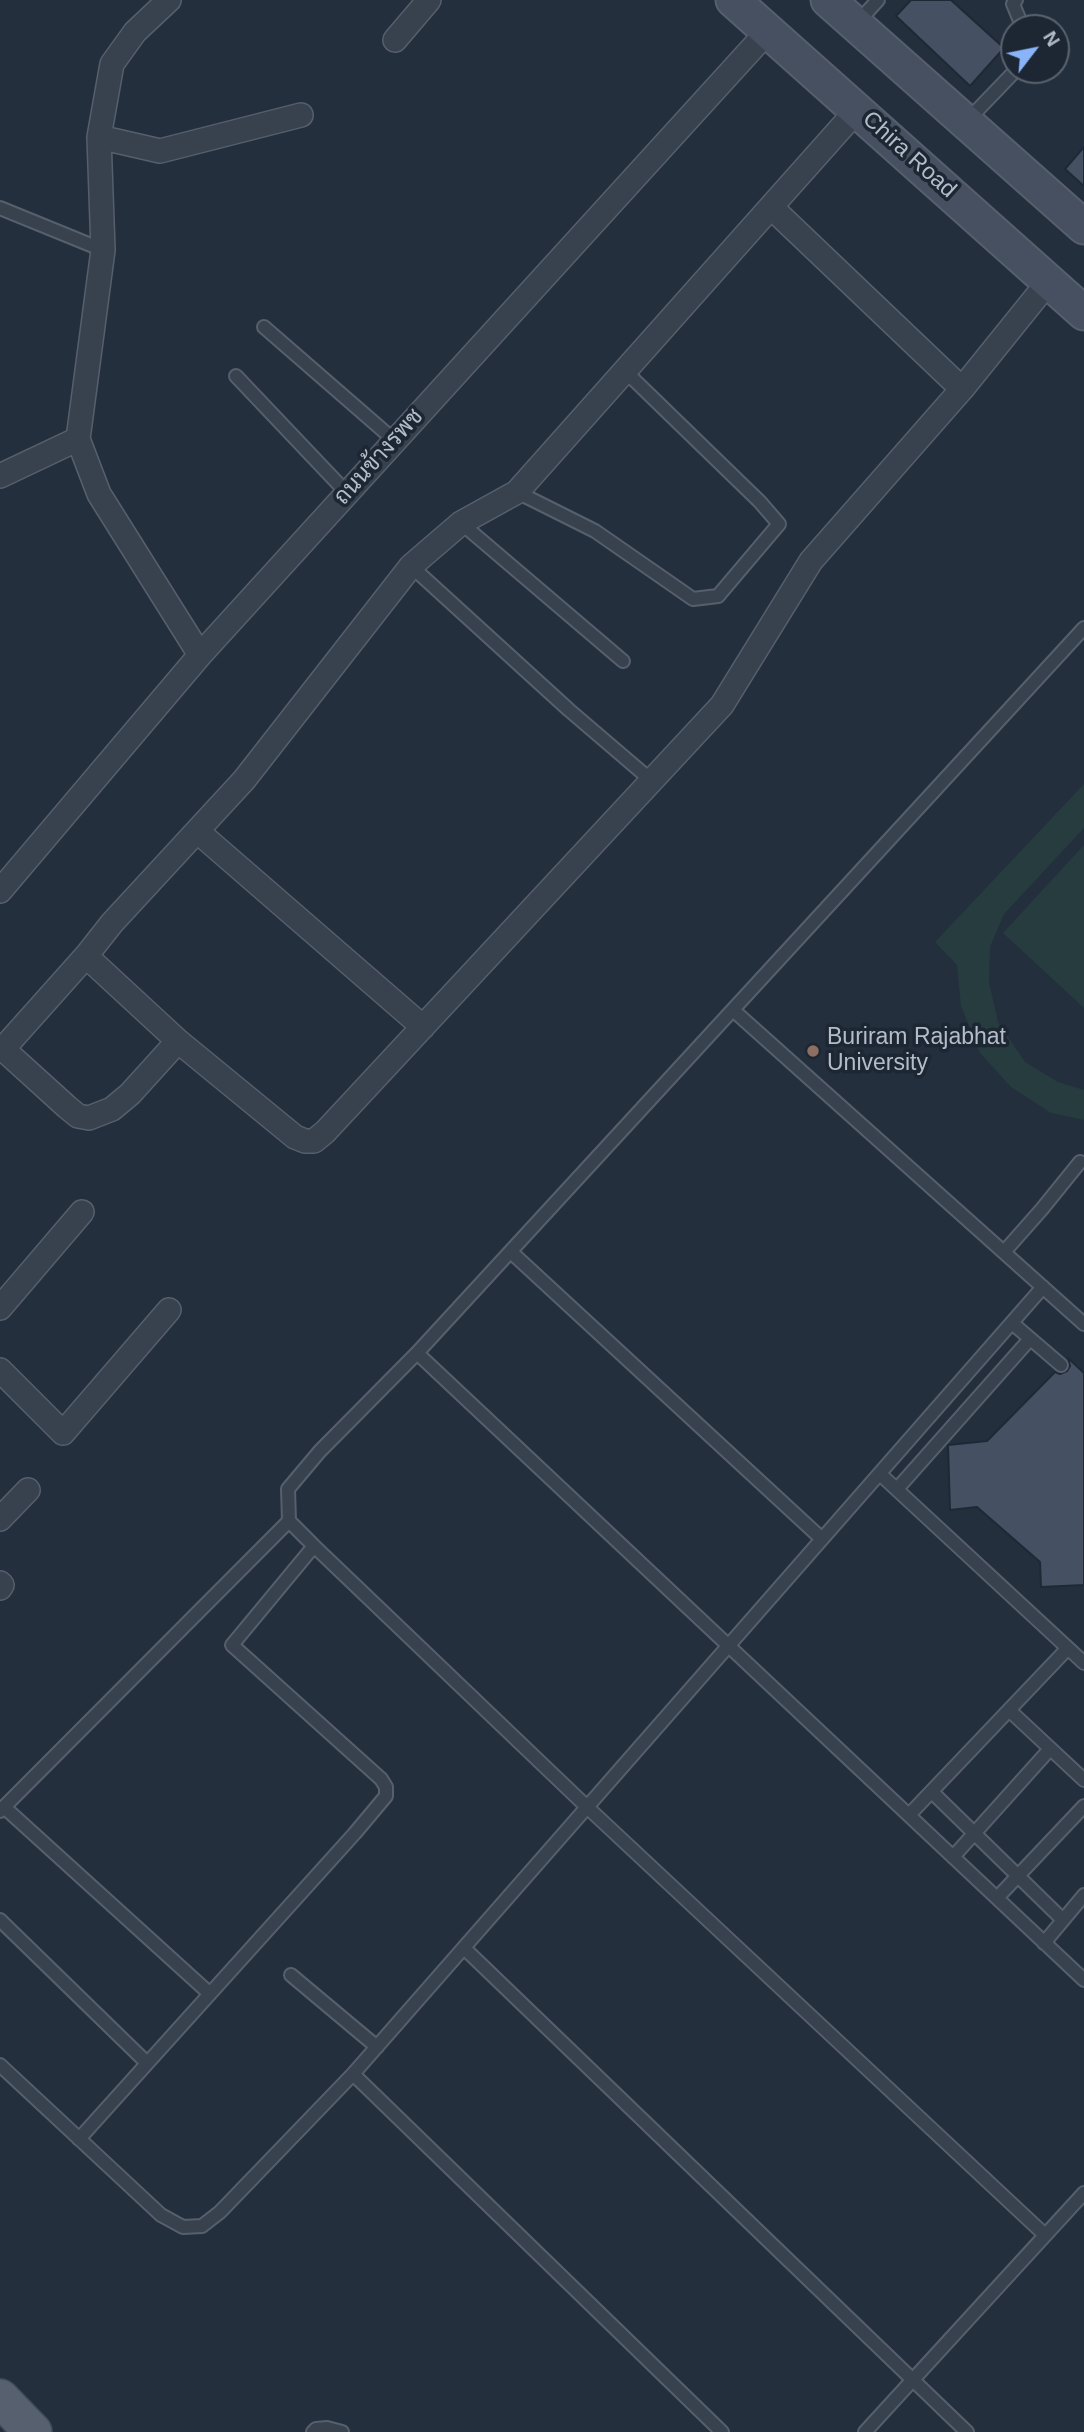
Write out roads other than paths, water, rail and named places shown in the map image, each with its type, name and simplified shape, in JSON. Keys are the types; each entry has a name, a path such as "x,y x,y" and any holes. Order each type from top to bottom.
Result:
{"main road":[{"name":"Chira Road","path":"733,0 1084,313"},
{"path":"828,0 1084,227"},
{"path":"0,2398 33,2432"}],"street":[{"path":"169,0 135,32 112,64 99,137 103,250 78,439 99,494 200,655"},
{"path":"395,40 429,0"},
{"name":"ถนนข้างรพช","path":"0,891 200,655 768,31"},
{"path":"178,1041 130,1094 112,1109 89,1118 78,1116 3,1049 112,923 244,780 411,566 461,523 517,492 858,109"},
{"path":"99,137 160,151 301,116"},
{"path":"771,207 962,389"},
{"path":"86,956 178,1041 295,1137 314,1141 722,705 811,561 962,389 1049,281"},
{"path":"0,476 78,439"},
{"path":"197,831 423,1027"},
{"path":"0,1308 82,1212"},
{"path":"0,1370 62,1433 169,1310"},
{"path":"0,1520 28,1490"}],"lane":[{"path":"856,24 878,0"},
{"path":"967,121 1003,84"},
{"path":"0,208 103,250"},
{"path":"264,327 394,440"},
{"path":"517,492 595,531 693,599 718,596 779,524 760,502 625,371"},
{"path":"236,376 347,493"},
{"path":"461,523 623,661"},
{"path":"411,566 569,710 652,781"},
{"path":"1045,2235 587,1807 314,1546 289,1521 288,1489 320,1451 417,1353 511,1252 1084,628"},
{"path":"733,1010 1084,1324"},
{"path":"1004,1252 1080,1162"},
{"path":"511,1252 822,1539"},
{"path":"0,2065 161,2215 183,2227 202,2226 220,2212 353,2074 1043,1287"},
{"path":"1012,1323 1061,1365"},
{"path":"897,1489 1030,1339"},
{"path":"417,1353 1084,1980"},
{"path":"880,1474 1084,1663"},
{"path":"209,1993 2,1809 289,1521"},
{"path":"79,2139 386,1796 386,1787 381,1779 232,1645 314,1546"},
{"path":"909,1815 1068,1648"},
{"path":"1009,1710 1084,1780"},
{"path":"953,1857 1050,1749"},
{"path":"932,1792 1063,1920"},
{"path":"996,1898 1084,1806"},
{"path":"1044,1943 1084,1895"},
{"path":"0,1920 147,2063"},
{"path":"464,1948 967,2432"},
{"path":"290,1975 377,2047"},
{"path":"353,2074 722,2432"},
{"path":"865,2432 1084,2193"},
{"path":"313,2432 327,2428 342,2432"}],"place":[{"name":"Buriram Rajabhat University","path":"813,1051"}]}
